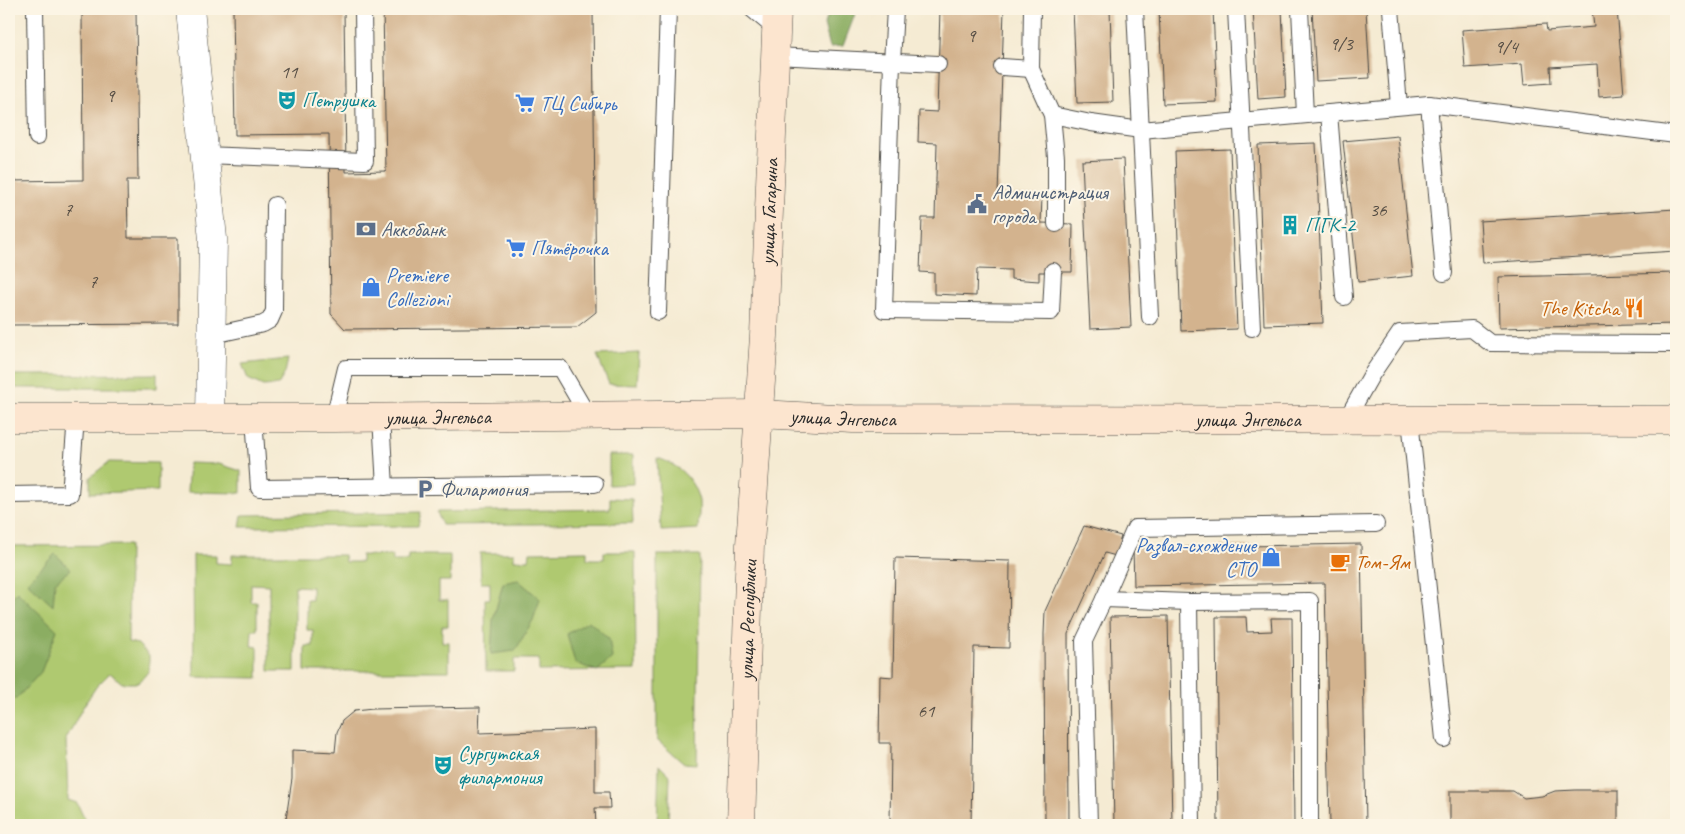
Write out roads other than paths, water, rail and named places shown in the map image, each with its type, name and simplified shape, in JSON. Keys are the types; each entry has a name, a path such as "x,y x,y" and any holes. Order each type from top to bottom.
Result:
{"main road":[{"name":"улица Гагарина","path":"760,414 776,19"},
{"name":"улица Энгельса","path":"9,418 334,418 760,414 853,419 1676,420"},
{"name":"улица Республики","path":"742,825 750,545 760,414"}],"street":[{"path":"190,9 213,239 213,336 210,418"}],"lane":[{"path":"35,9 36,136"},
{"path":"204,155 365,161 363,9"},
{"path":"658,312 668,9"},
{"path":"752,9 776,19"},
{"path":"895,9 884,310 1051,312 1053,271"},
{"path":"1032,9 1030,69 1052,115 1056,157 1056,224"},
{"path":"1135,9 1150,317"},
{"path":"1236,9 1240,121 1252,328"},
{"path":"1300,9 1305,115"},
{"path":"1391,9 1398,106"},
{"path":"775,56 938,64"},
{"path":"1002,67 1030,69"},
{"path":"1052,115 1091,124 1141,130 1429,104 1676,136"},
{"path":"1429,104 1444,273"},
{"path":"1329,112 1344,297"},
{"path":"213,336 263,324 270,320 274,311 275,204"},
{"path":"1346,420 1372,374 1400,333 1472,329 1490,343 1676,344"},
{"path":"334,418 346,368 560,368 588,416"},
{"path":"380,417 385,487"},
{"path":"9,496 70,494 76,418"},
{"path":"254,418 258,488 595,484"},
{"path":"1410,420 1444,739"},
{"path":"1089,825 1084,641 1135,528 1376,524"},
{"path":"1104,599 1189,602 1310,601 1310,825"},
{"path":"1189,602 1192,825"}],"place":[{"name":"Петрушка","path":"287,100"},
{"name":"ТЦ Сибирь","path":"525,103"},
{"name":"Администрация города","path":"977,204"},
{"name":"ПГК-2","path":"1290,225"},
{"name":"Аккобанк","path":"366,229"},
{"name":"Пятёрочка","path":"516,248"},
{"name":"Premiere Collezioni","path":"371,287"},
{"name":"The Kitcha","path":"1634,308"},
{"name":"Филармония","path":"425,489"},
{"name":"Развал-схождение СТО","path":"1271,557"},
{"name":"Том-Ям","path":"1340,562"},
{"name":"Сургутская филармония","path":"443,765"}]}
